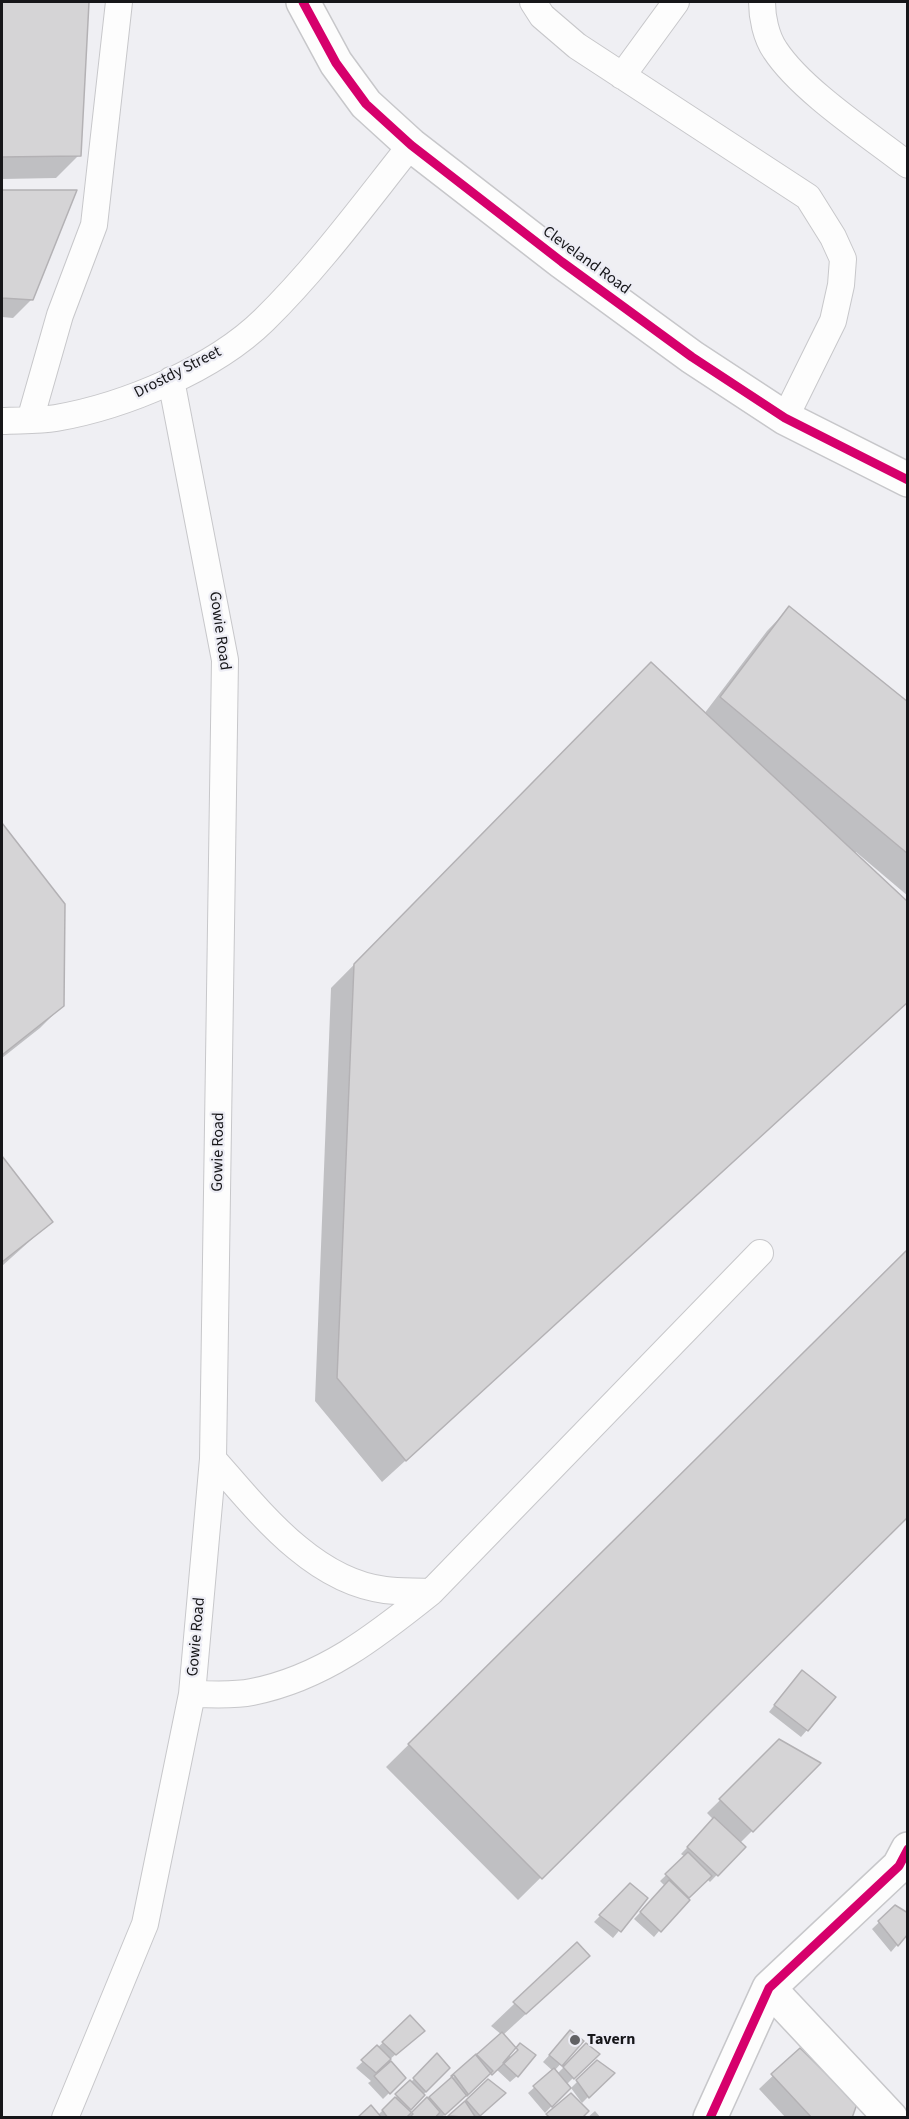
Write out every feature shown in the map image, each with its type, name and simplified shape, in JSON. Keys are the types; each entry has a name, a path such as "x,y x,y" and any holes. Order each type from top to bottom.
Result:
{"street":[{"name":"Cleveland Road","path":"303,2 336,63 360,96 411,145 562,262 693,357 785,418 908,480"},
{"path":"710,2118 769,1988 899,1866 908,1849"},
{"path":"769,1988 891,2118"}],"lane":[{"path":"30,420 60,315 94,225 119,2"},
{"path":"533,2 542,16 577,46 808,197 833,237 843,259 841,285 832,321 785,418"},
{"path":"622,76 675,2"},
{"path":"762,2 762,16 773,48 792,74 908,165"},
{"name":"Drostdy Street","path":"2,421 56,418 124,400 171,380 218,355 263,321 305,276 411,145"},
{"name":"Gowie Road","path":"65,2118 145,1924 192,1694 213,1458 225,660 171,380"},
{"path":"192,1694 249,1693 291,1682 335,1662 370,1640 431,1592 760,1253"},
{"path":"213,1458 256,1507 290,1540 320,1563 348,1579 384,1590 431,1592"}],"building":[{"path":"2,2 89,2 81,156 2,157"},
{"path":"2,190 77,190 33,300 2,298"},
{"path":"789,606 908,702 908,854 720,697"},
{"path":"651,662 908,902 908,1002 406,1461 337,1378 354,964"},
{"path":"2,823 65,904 64,1006 2,1055"},
{"path":"2,1156 53,1222 2,1262"},
{"path":"908,1249 908,1517 542,1879 408,1744"},
{"path":"802,1670 836,1697 808,1731 774,1705"},
{"path":"779,1739 821,1763 753,1832 719,1799"},
{"path":"714,1817 746,1847 718,1876 687,1847"},
{"path":"688,1852 712,1876 689,1898 665,1874"},
{"path":"669,1880 690,1900 661,1932 640,1912"},
{"path":"630,1883 648,1898 621,1932 599,1915"},
{"path":"895,1905 908,1913 908,1934 898,1946 878,1921"},
{"path":"577,1942 590,1956 526,2014 513,2002"},
{"path":"410,2015 425,2031 396,2055 382,2042"},
{"path":"570,2030 584,2041 562,2066 549,2055"},
{"path":"502,2032 518,2050 492,2075 476,2055"},
{"path":"520,2043 536,2055 518,2077 503,2063"},
{"path":"586,2043 600,2054 574,2079 563,2067"},
{"path":"377,2045 391,2059 376,2073 361,2060"},
{"path":"800,2048 857,2104 852,2118 812,2118 771,2074"},
{"path":"437,2053 450,2068 426,2092 413,2078"},
{"path":"476,2054 493,2071 467,2096 451,2076"},
{"path":"597,2060 615,2073 589,2098 576,2080"},
{"path":"391,2061 406,2078 390,2094 374,2076"},
{"path":"554,2068 571,2088 552,2107 533,2086"},
{"path":"454,2075 468,2094 445,2115 429,2097"},
{"path":"488,2079 506,2093 480,2116 466,2100"},
{"path":"410,2080 425,2095 411,2110 395,2094"},
{"path":"571,2093 589,2111 582,2118 550,2118 546,2114"},
{"path":"395,2097 413,2114 409,2118 388,2118 382,2110"},
{"path":"427,2097 440,2112 435,2118 406,2118"},
{"path":"465,2101 476,2118 448,2116"},
{"path":"371,2105 382,2118 357,2118"}],"cycle path":[{"path":"303,2 336,63 366,104 411,145 562,262 692,357 785,418 908,480"},
{"path":"710,2118 769,1988 899,1866 908,1849"}],"place":[{"name":"Tavern","path":"575,2040"}]}
